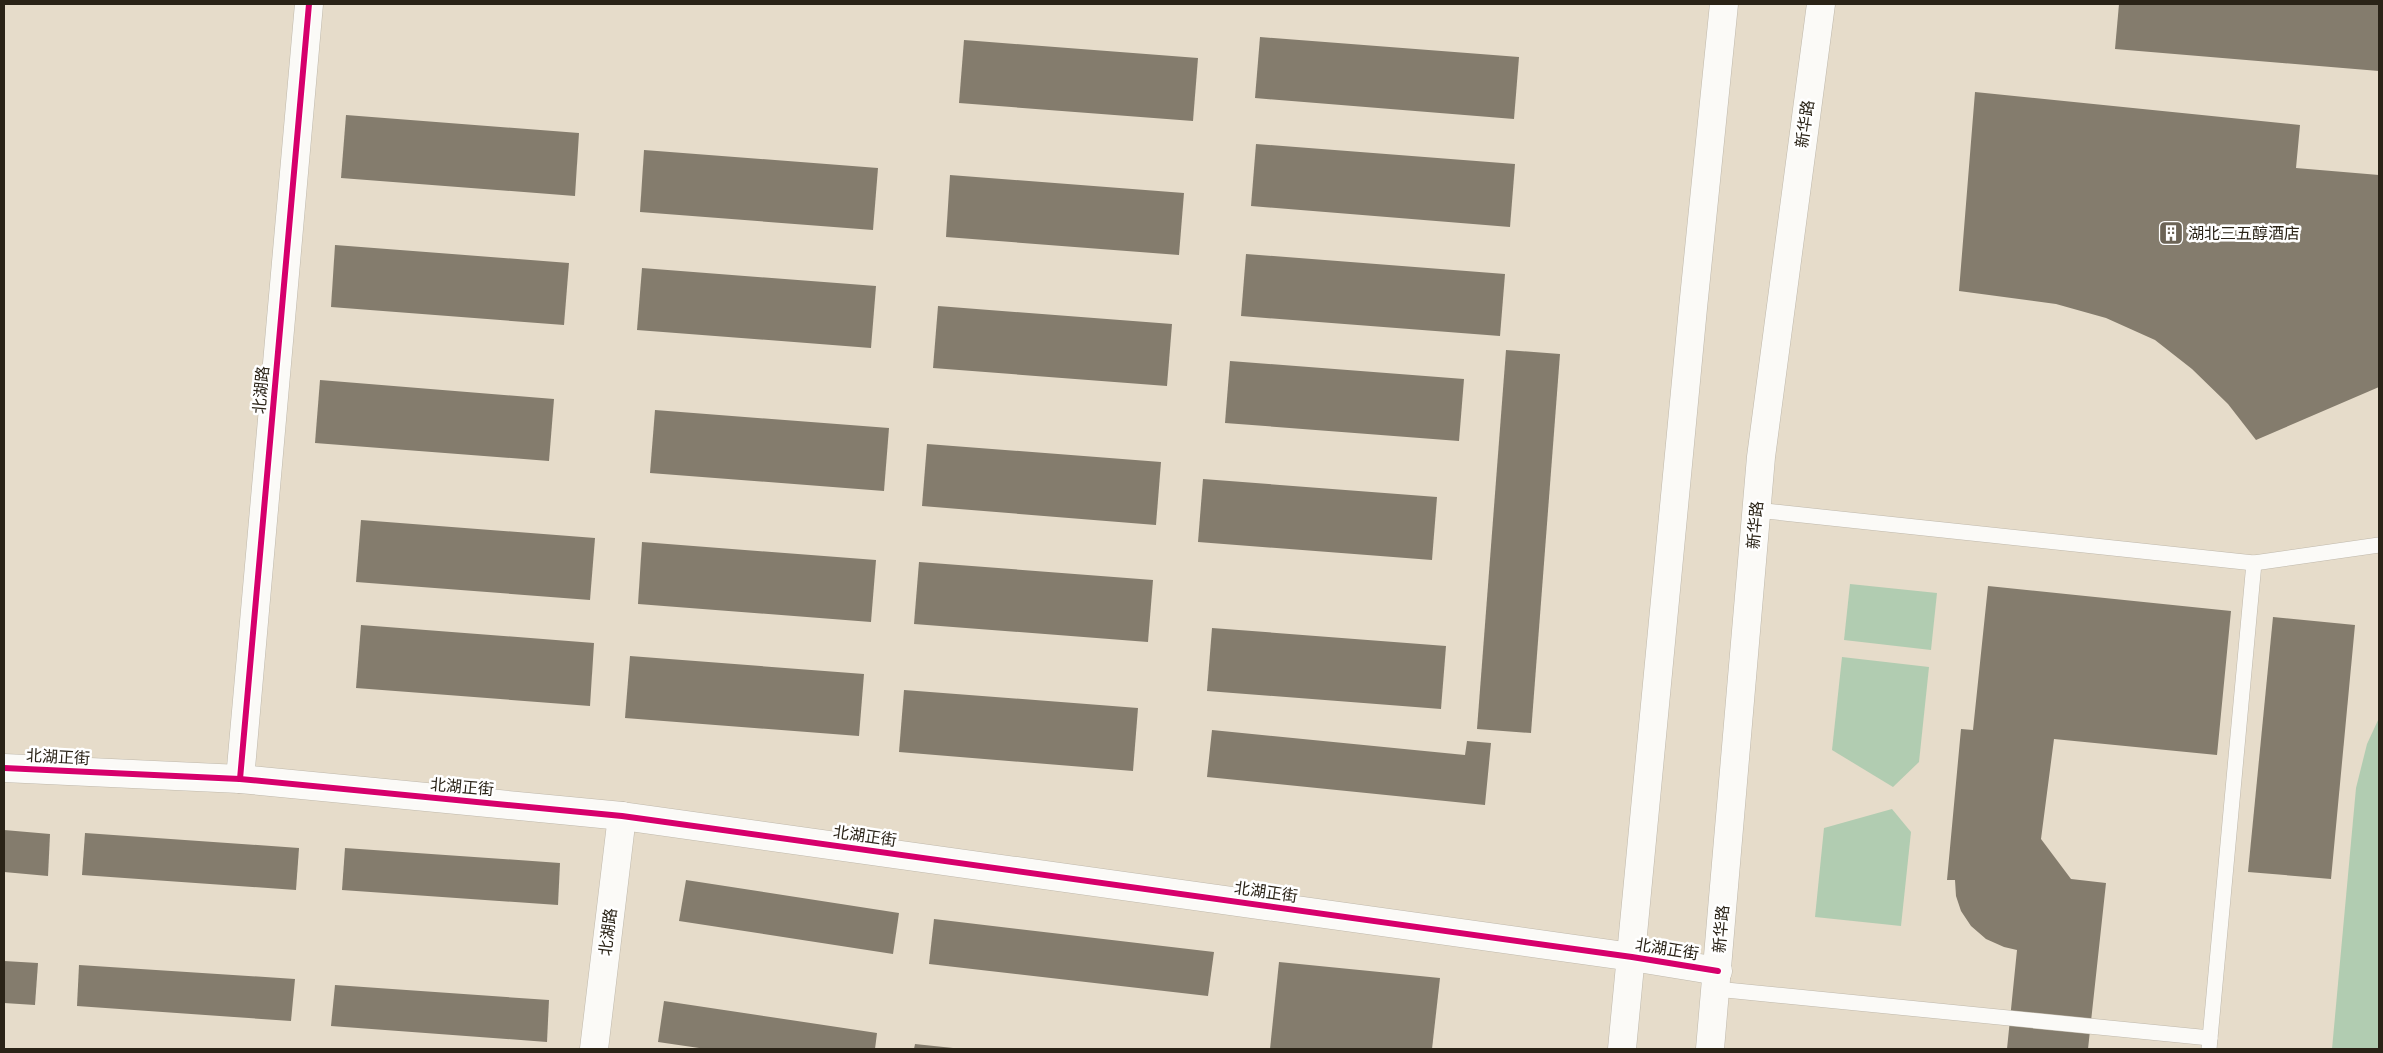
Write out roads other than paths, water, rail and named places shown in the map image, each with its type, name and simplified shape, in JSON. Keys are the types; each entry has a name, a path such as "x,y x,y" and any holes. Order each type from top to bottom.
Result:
{"street":[{"name":"北湖路","path":"240,779 309,4"},
{"path":"1622,1049 1724,4"},
{"name":"新华路","path":"1710,1049 1762,447 1822,4"},
{"name":"北湖正街","path":"4,768 240,779 622,816 1632,957 1717,980"},
{"name":"北湖路","path":"594,1049 622,816"}],"lane":[{"path":"1756,510 2254,563 2379,544"},
{"path":"1717,980 2210,1044 2254,563"}],"place":[{"name":"湖北三五醇酒店","path":"2171,233"}]}
